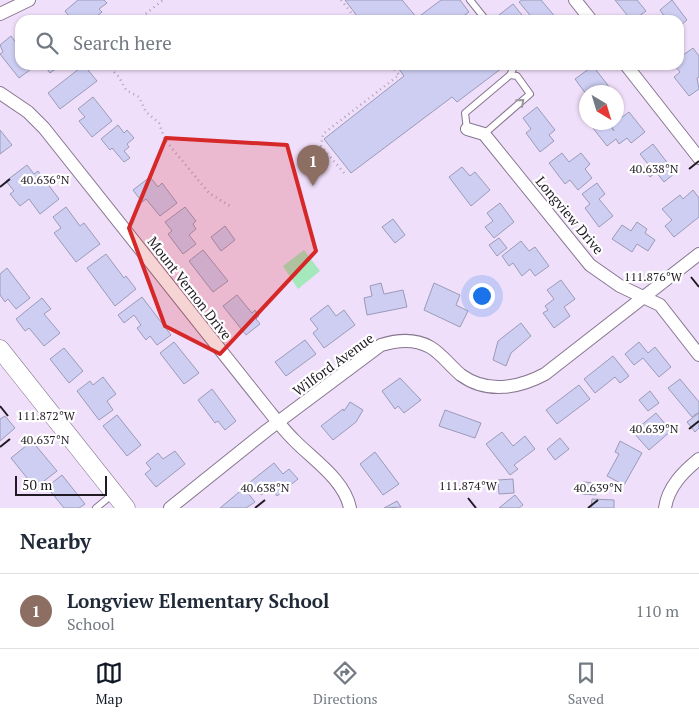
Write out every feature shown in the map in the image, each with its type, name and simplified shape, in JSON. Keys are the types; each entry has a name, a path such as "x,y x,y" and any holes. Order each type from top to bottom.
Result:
{"street":[{"path":"0,14 28,0"},
{"path":"575,0 587,15"},
{"path":"630,70 699,158"},
{"name":"Mount Vernon Drive","path":"0,93 28,112 44,128 278,422 345,493 350,508"},
{"path":"467,129 484,134"},
{"name":"Longview Drive","path":"484,134 590,265 620,286 660,305 699,355"},
{"name":"Wilford Avenue","path":"170,508 278,422 381,345 398,340 414,341 429,346 463,376 479,384 496,387 530,382 545,374 699,254"},
{"path":"0,349 126,508"},
{"path":"666,503 677,479 699,459"}],"lane":[{"path":"470,0 482,15"},
{"path":"467,129 465,113 510,75 512,70"},
{"path":"484,134 530,94 517,76 510,75"},
{"path":"96,508 114,493"}],"path":[{"path":"144,15 163,0"},
{"path":"341,0 353,15"},
{"path":"112,70 119,77 126,90 139,97 146,112 159,123 165,140 208,193 230,206"},
{"path":"344,172 322,146 323,134 399,75 395,70"}],"highlighted area":[{"path":"166,138 287,145 316,251 220,354 165,326 129,228"}],"green space":[{"path":"304,250 320,271 298,289 283,266"}],"building":[{"path":"78,0 104,0 107,3 99,9 102,12 98,15 68,15 65,11"},
{"path":"345,0 402,0 414,15 356,15"},
{"path":"441,0 460,0 469,12 465,15 421,15"},
{"path":"522,0 541,0 554,15 530,15 519,2"},
{"path":"615,0 637,0 646,11 641,15 627,15"},
{"path":"672,0 683,15 664,15 660,10"},
{"path":"513,4 522,15 499,15"},
{"path":"11,36 15,41 15,70 30,70 19,78 0,54 3,52 0,45"},
{"path":"693,48 699,56 699,77 697,78 699,89 689,96 674,77 680,72 678,70 684,70 684,54"},
{"path":"78,70 88,70 97,81 60,109 48,93"},
{"path":"400,70 499,70 457,102 452,97 351,173 324,139 404,76"},
{"path":"587,70 596,70 608,85 579,85 575,79"},
{"path":"93,97 112,121 92,137 79,121 85,117 78,109"},
{"path":"537,107 555,130 549,135 554,141 540,152 526,133 531,129 523,118"},
{"path":"629,112 645,132 631,143 627,138 619,144 616,139 607,146 595,130 624,130 624,116"},
{"path":"118,125 124,133 127,130 134,138 127,144 129,147 124,151 130,158 124,162 101,139"},
{"path":"0,130 12,145 0,154"},
{"path":"653,144 675,173 664,182 656,172 650,177 643,168 648,164 640,154"},
{"path":"562,153 569,162 581,153 590,164 585,169 592,178 578,190 570,180 565,184 549,163"},
{"path":"27,165 34,174 38,171 59,199 40,214 29,199 20,206 10,194 14,191 6,181"},
{"path":"462,167 470,176 475,172 490,190 471,206 449,177"},
{"path":"150,177 158,187 162,183 177,203 160,216 146,199 142,202 133,190"},
{"path":"597,183 605,194 599,199 613,216 599,227 585,208 590,204 582,194"},
{"path":"693,190 699,198 699,217 674,237 665,226 672,220 662,209 680,195 683,199"},
{"path":"500,203 514,222 494,238 485,227 493,221 487,213"},
{"path":"66,207 80,226 84,223 100,244 76,262 54,233 61,228 53,217"},
{"path":"185,207 196,221 193,224 196,229 189,235 196,244 183,254 168,234 172,231 165,222"},
{"path":"393,219 405,235 395,243 382,227"},
{"path":"637,222 647,229 645,233 655,240 648,251 637,244 632,252 612,239 622,225 631,231"},
{"path":"225,226 235,240 221,251 211,237"},
{"path":"499,238 507,248 497,256 489,245"},
{"path":"521,241 529,251 535,247 549,266 535,276 530,269 522,276 513,263 509,266 502,256"},
{"path":"203,250 228,281 213,292 189,261"},
{"path":"106,254 124,278 126,276 136,289 115,306 87,268"},
{"path":"7,268 30,298 16,309 8,299 5,302 0,295 0,274"},
{"path":"561,280 575,299 564,307 570,316 554,328 543,313 548,310 545,306 554,299 547,290"},
{"path":"381,283 384,294 403,290 407,307 367,315 364,298 372,296 370,286"},
{"path":"434,283 460,295 456,305 468,311 460,327 424,310"},
{"path":"237,295 252,313 255,310 259,316 256,319 260,324 246,335 223,306"},
{"path":"142,297 171,335 157,345 150,336 146,340 137,328 141,325 134,315 124,323 118,315"},
{"path":"42,298 51,309 44,314 60,333 44,346 29,328 25,331 16,319"},
{"path":"328,305 336,316 344,310 355,325 324,348 313,333 318,329 310,319"},
{"path":"521,323 531,336 511,353 506,366 493,360 498,341"},
{"path":"305,340 316,354 286,376 275,362"},
{"path":"174,342 199,373 184,384 160,353"},
{"path":"639,342 648,353 655,347 671,367 659,377 643,358 634,365 625,354"},
{"path":"64,348 83,371 69,383 50,359"},
{"path":"613,356 629,376 620,383 615,377 595,393 584,379"},
{"path":"103,377 116,394 107,401 113,410 99,420 77,391 90,381 93,385"},
{"path":"400,378 421,400 404,413 398,406 395,409 382,391"},
{"path":"680,379 699,402 699,412 692,417 668,388"},
{"path":"579,385 590,399 557,424 546,410"},
{"path":"212,389 236,421 225,430 218,421 215,423 198,400"},
{"path":"650,391 659,403 648,411 639,400"},
{"path":"350,402 363,410 356,422 333,440 321,426 343,409 344,411"},
{"path":"445,410 481,423 475,438 439,426"},
{"path":"656,413 671,431 649,450 633,432"},
{"path":"699,413 699,428 695,432 687,422"},
{"path":"117,415 141,445 127,456 103,426"},
{"path":"5,416 15,428 0,441 0,419"},
{"path":"502,432 513,446 525,436 535,449 514,465 518,469 510,475 486,444"},
{"path":"560,438 569,449 555,460 547,449"},
{"path":"32,441 57,471 35,488 11,458"},
{"path":"620,441 642,453 624,485 607,476 619,454 615,452"},
{"path":"175,451 185,464 156,487 145,474 151,469 146,463 158,453 163,459"},
{"path":"375,452 399,484 383,495 360,464"},
{"path":"274,463 283,474 289,469 298,479 277,496 271,488 261,495 250,482"},
{"path":"62,475 85,504 79,508 64,508 47,487"},
{"path":"513,479 514,493 499,494 498,480"},
{"path":"583,482 597,483 596,495 582,494"},
{"path":"244,488 255,502 246,508 220,508"},
{"path":"515,495 523,505 519,508 499,508"},
{"path":"592,499 614,500 614,508 591,508"},
{"path":"397,501 401,507 384,508"}],"place":[{"name":"Longview Elementary School","path":"313,186"}]}
